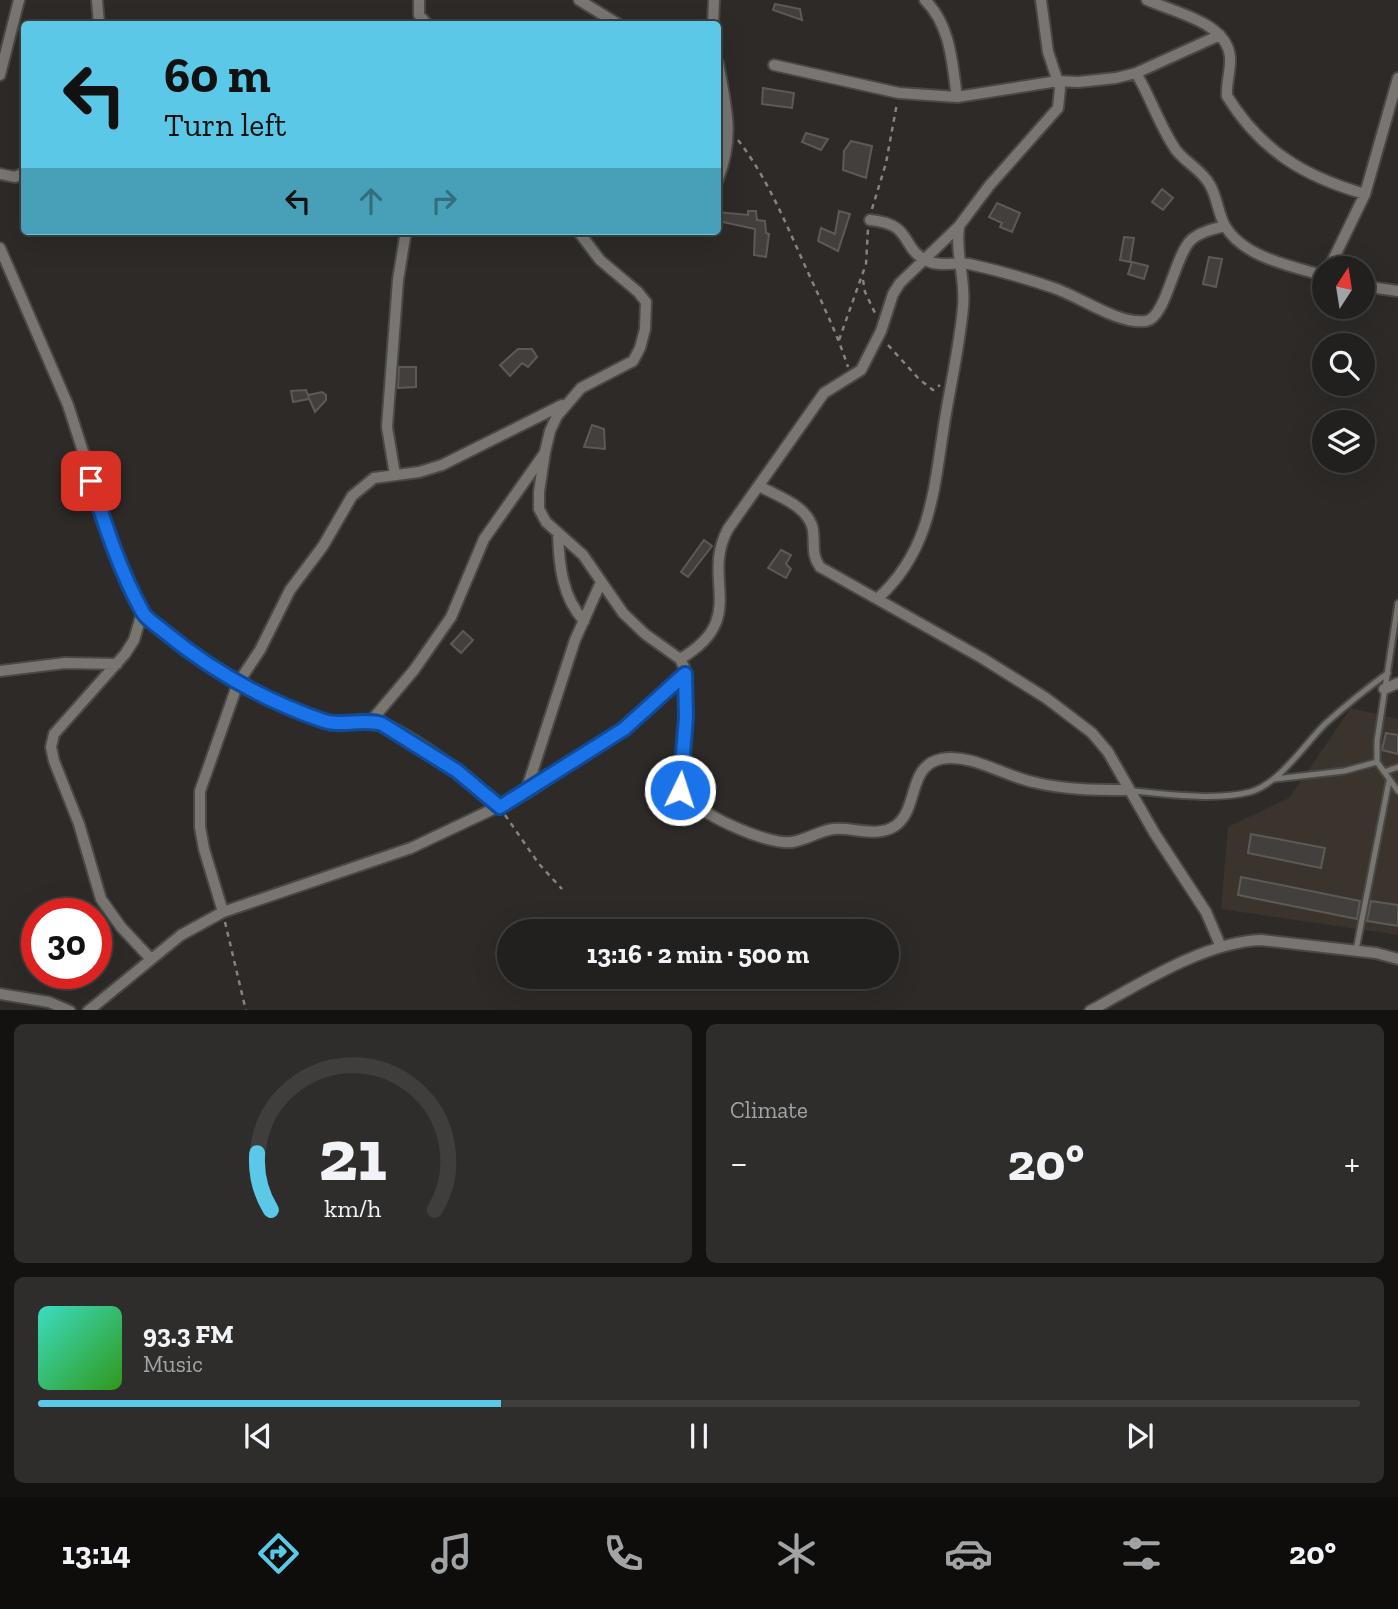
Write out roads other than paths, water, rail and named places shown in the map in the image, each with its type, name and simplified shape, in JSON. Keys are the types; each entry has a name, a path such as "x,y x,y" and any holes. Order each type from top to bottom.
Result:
{"street":[{"path":"0,75 19,0"},
{"path":"419,0 419,15 424,21"},
{"path":"579,0 613,21"},
{"path":"598,13 603,0"},
{"path":"713,21 714,0"},
{"path":"925,0 942,21 953,62 957,97"},
{"path":"680,659 694,651 710,634 720,604 718,560 721,541 824,393 852,378 869,356 900,283 959,226 989,186 1058,108 1061,96 1048,52 1041,0"},
{"path":"1147,0 1201,23 1220,35 1230,56 1227,96 1257,137 1304,172 1333,185 1365,194"},
{"path":"99,2 99,21"},
{"path":"774,65 899,93 957,97 1058,81 1092,81 1136,73 1220,35"},
{"path":"1136,73 1178,153 1203,174 1210,184 1225,226 1261,256 1312,271"},
{"path":"1335,256 1365,194 1398,78"},
{"path":"721,82 728,127 728,147 721,169"},
{"path":"0,174 15,177 21,174"},
{"path":"870,220 896,226 925,260 937,264 958,263 1054,287 1132,321 1146,321 1158,313 1176,265 1191,240 1203,232 1225,226"},
{"path":"877,599 899,580 915,552 926,522 964,305 957,251 959,226"},
{"path":"395,475 387,427 398,280 405,235"},
{"path":"223,912 204,849 198,805 200,791 238,683 260,650 290,590 323,546 352,496 373,478 419,472 442,465 544,416 567,402 588,384 633,361 640,348 647,313 646,302 600,260 582,235"},
{"path":"0,248 68,405 114,548 142,613 186,650 238,683 327,722 349,724 371,721 398,732 457,771 500,807"},
{"path":"1376,288 1398,291"},
{"path":"567,402 553,423 545,452 539,509 546,522 583,555 623,613 645,634 680,659 685,674 686,717 680,790 685,799 717,818 778,842 792,842 833,829 884,831 898,825 918,777 926,766 939,760 966,760 1030,782 1062,788 1128,790"},
{"path":"371,721 414,670 451,617 484,539 545,452"},
{"path":"759,486 796,506 808,517 813,530 813,557 820,567 982,658 1074,718 1108,752 1128,790 1206,912 1221,947"},
{"path":"558,533 565,586 573,608 584,621"},
{"path":"525,794 600,582"},
{"path":"142,613 134,640 117,664 54,734 51,747 79,824 101,899 121,927 150,958"},
{"path":"0,671 65,663 117,664"},
{"path":"88,1010 181,935 223,912 411,848 525,794 624,729 685,674"},
{"path":"1384,689 1398,683"},
{"path":"1090,1010 1221,947 1243,941 1261,940 1398,959"},
{"path":"0,994 49,1002 70,1010"},
{"path":"28,998 32,1010"}],"lane":[{"path":"1398,603 1377,741 1377,762 1398,791"},
{"path":"1275,779 1333,717 1388,673"},
{"path":"1128,790 1219,795 1251,791 1275,779 1344,771 1377,762"},
{"path":"1384,772 1398,767"},
{"path":"1356,952 1389,781"}]}
